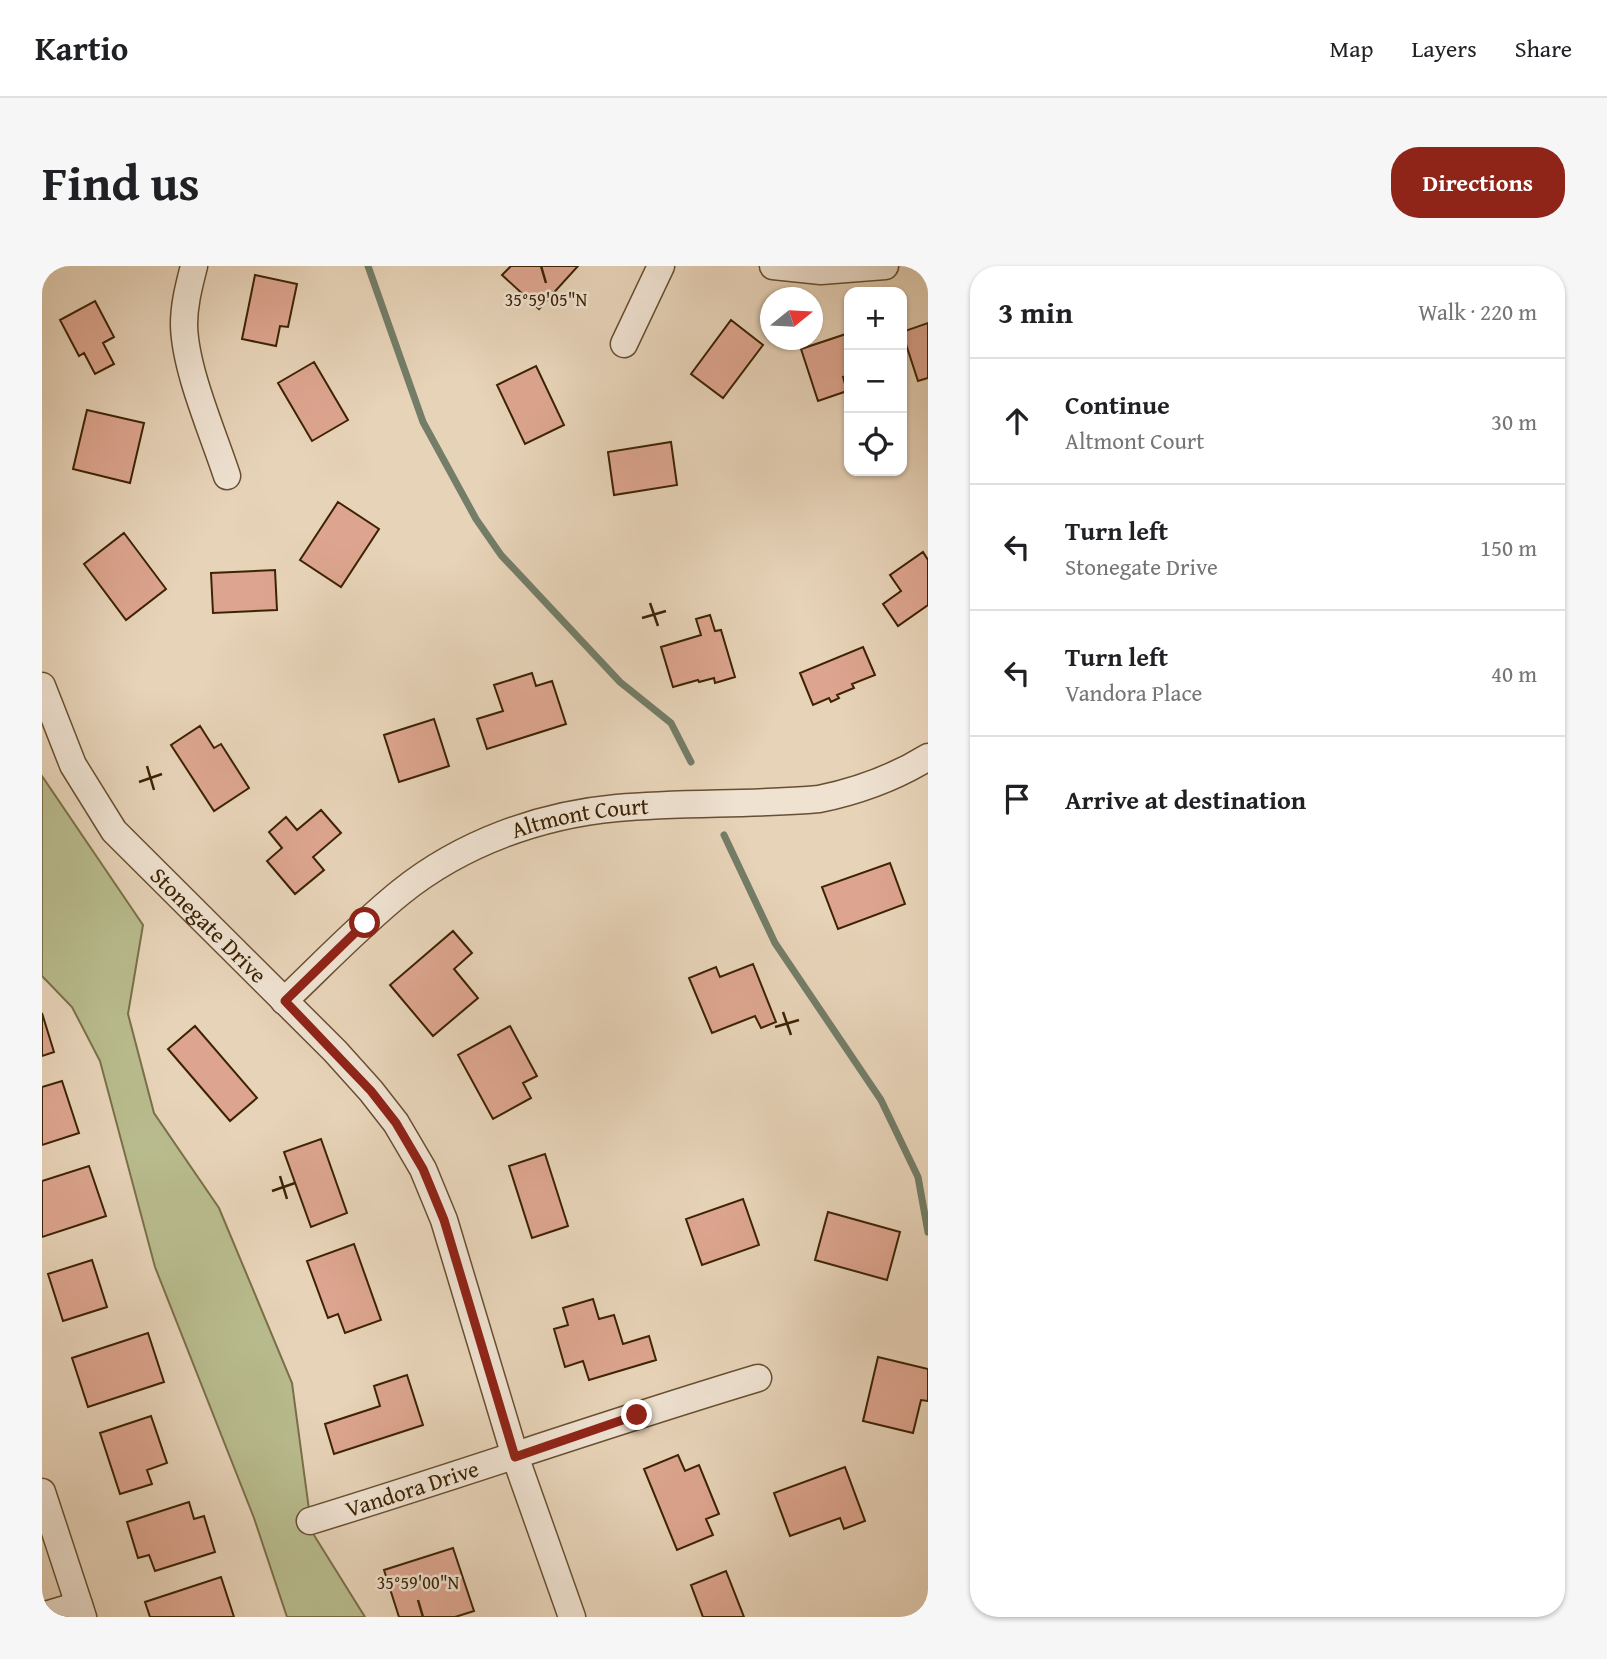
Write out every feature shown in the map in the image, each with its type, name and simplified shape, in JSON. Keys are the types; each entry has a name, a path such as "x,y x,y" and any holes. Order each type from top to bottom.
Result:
{"street":[{"path":"194,266 184,325 188,358 228,477"},
{"path":"624,344 661,266"},
{"path":"773,266 821,271 885,266"},
{"name":"Stonegate Drive","path":"42,686 73,765 114,831 285,1001 371,1091 396,1123 423,1169 444,1220 515,1457 572,1617"},
{"name":"Altmont Court","path":"285,1001 365,923 404,890 458,855 512,831 555,818 616,808 819,799 844,794 881,781 928,757"},
{"name":"Vandora Drive","path":"310,1521 758,1378"},
{"path":"42,1492 81,1611 42,1616"}],"green space":[{"path":"42,776 143,925 128,1014 154,1113 219,1208 292,1383 312,1532 365,1617 287,1617 254,1518 155,1267 100,1061 72,1007 42,976"}],"building":[{"path":"511,266 578,266 539,309 502,275"},
{"path":"255,275 297,284 288,327 280,326 276,346 242,339"},
{"path":"95,301 114,337 103,343 114,364 95,374 84,353 79,356 60,320"},
{"path":"731,320 760,343 760,349 723,398 691,374"},
{"path":"928,323 928,378 918,381 907,347 907,330"},
{"path":"844,335 844,392 818,401 801,350 823,350 823,342"},
{"path":"314,362 348,420 312,441 278,383"},
{"path":"536,366 564,425 525,444 497,385"},
{"path":"87,410 144,423 130,483 73,469"},
{"path":"671,442 677,485 614,495 608,452"},
{"path":"338,502 379,529 341,587 300,560"},
{"path":"124,533 166,589 126,620 84,564"},
{"path":"923,552 928,560 928,605 898,626 883,604 901,591 890,575"},
{"path":"275,570 277,610 213,613 211,573"},
{"path":"710,615 715,631 721,630 735,677 715,683 714,678 699,682 698,680 673,687 661,647 701,635 696,619"},
{"path":"863,647 875,675 852,684 854,688 837,695 839,698 831,702 829,698 813,705 800,673"},
{"path":"532,673 536,686 552,681 566,724 487,749 477,719 503,711 494,685"},
{"path":"434,719 449,766 399,782 384,735"},
{"path":"200,726 214,748 221,744 249,788 214,811 171,745"},
{"path":"321,810 341,833 313,857 324,870 295,894 267,861 282,848 269,832 286,817 297,830"},
{"path":"890,863 905,904 838,929 822,887"},
{"path":"453,931 472,953 454,969 478,998 433,1036 390,985"},
{"path":"753,964 776,1022 761,1028 755,1016 712,1033 689,978 716,967 720,977"},
{"path":"42,1013 54,1052 42,1056"},
{"path":"195,1026 257,1098 230,1121 168,1049"},
{"path":"510,1026 537,1076 523,1083 531,1098 493,1119 458,1055"},
{"path":"62,1081 79,1133 42,1145 42,1087"},
{"path":"321,1139 347,1213 311,1227 284,1152"},
{"path":"545,1154 568,1226 532,1238 509,1166"},
{"path":"89,1166 106,1216 42,1237 42,1181"},
{"path":"743,1199 759,1245 702,1265 686,1219"},
{"path":"828,1212 900,1232 887,1280 815,1260"},
{"path":"354,1244 381,1320 345,1333 338,1314 328,1318 307,1261"},
{"path":"92,1260 107,1307 63,1321 48,1274"},
{"path":"593,1299 599,1319 614,1315 623,1344 649,1336 656,1360 589,1380 583,1361 565,1367 554,1329 568,1325 563,1308"},
{"path":"148,1333 164,1382 88,1407 72,1358"},
{"path":"878,1357 928,1369 928,1401 921,1400 913,1433 863,1421"},
{"path":"407,1375 423,1425 334,1454 325,1424 380,1406 374,1386"},
{"path":"151,1416 167,1463 147,1470 152,1484 120,1494 100,1433"},
{"path":"678,1455 685,1471 699,1465 719,1514 706,1519 713,1535 677,1550 644,1469"},
{"path":"845,1467 865,1521 844,1529 840,1518 790,1536 774,1493"},
{"path":"189,1502 194,1519 204,1516 215,1552 155,1571 149,1555 138,1558 127,1522"},
{"path":"453,1548 474,1611 455,1617 399,1617 384,1570"},
{"path":"726,1571 744,1617 703,1617 691,1585"},
{"path":"221,1577 234,1617 150,1617 145,1602"}],"waterway":[{"path":"368,266 423,422 476,519 501,555 620,682 671,723 691,762"},
{"path":"724,835 775,943 881,1100 918,1177 928,1232"}],"route":[{"path":"365,923 285,1001 371,1091 396,1123 423,1169 444,1220 515,1457 637,1415"}]}
